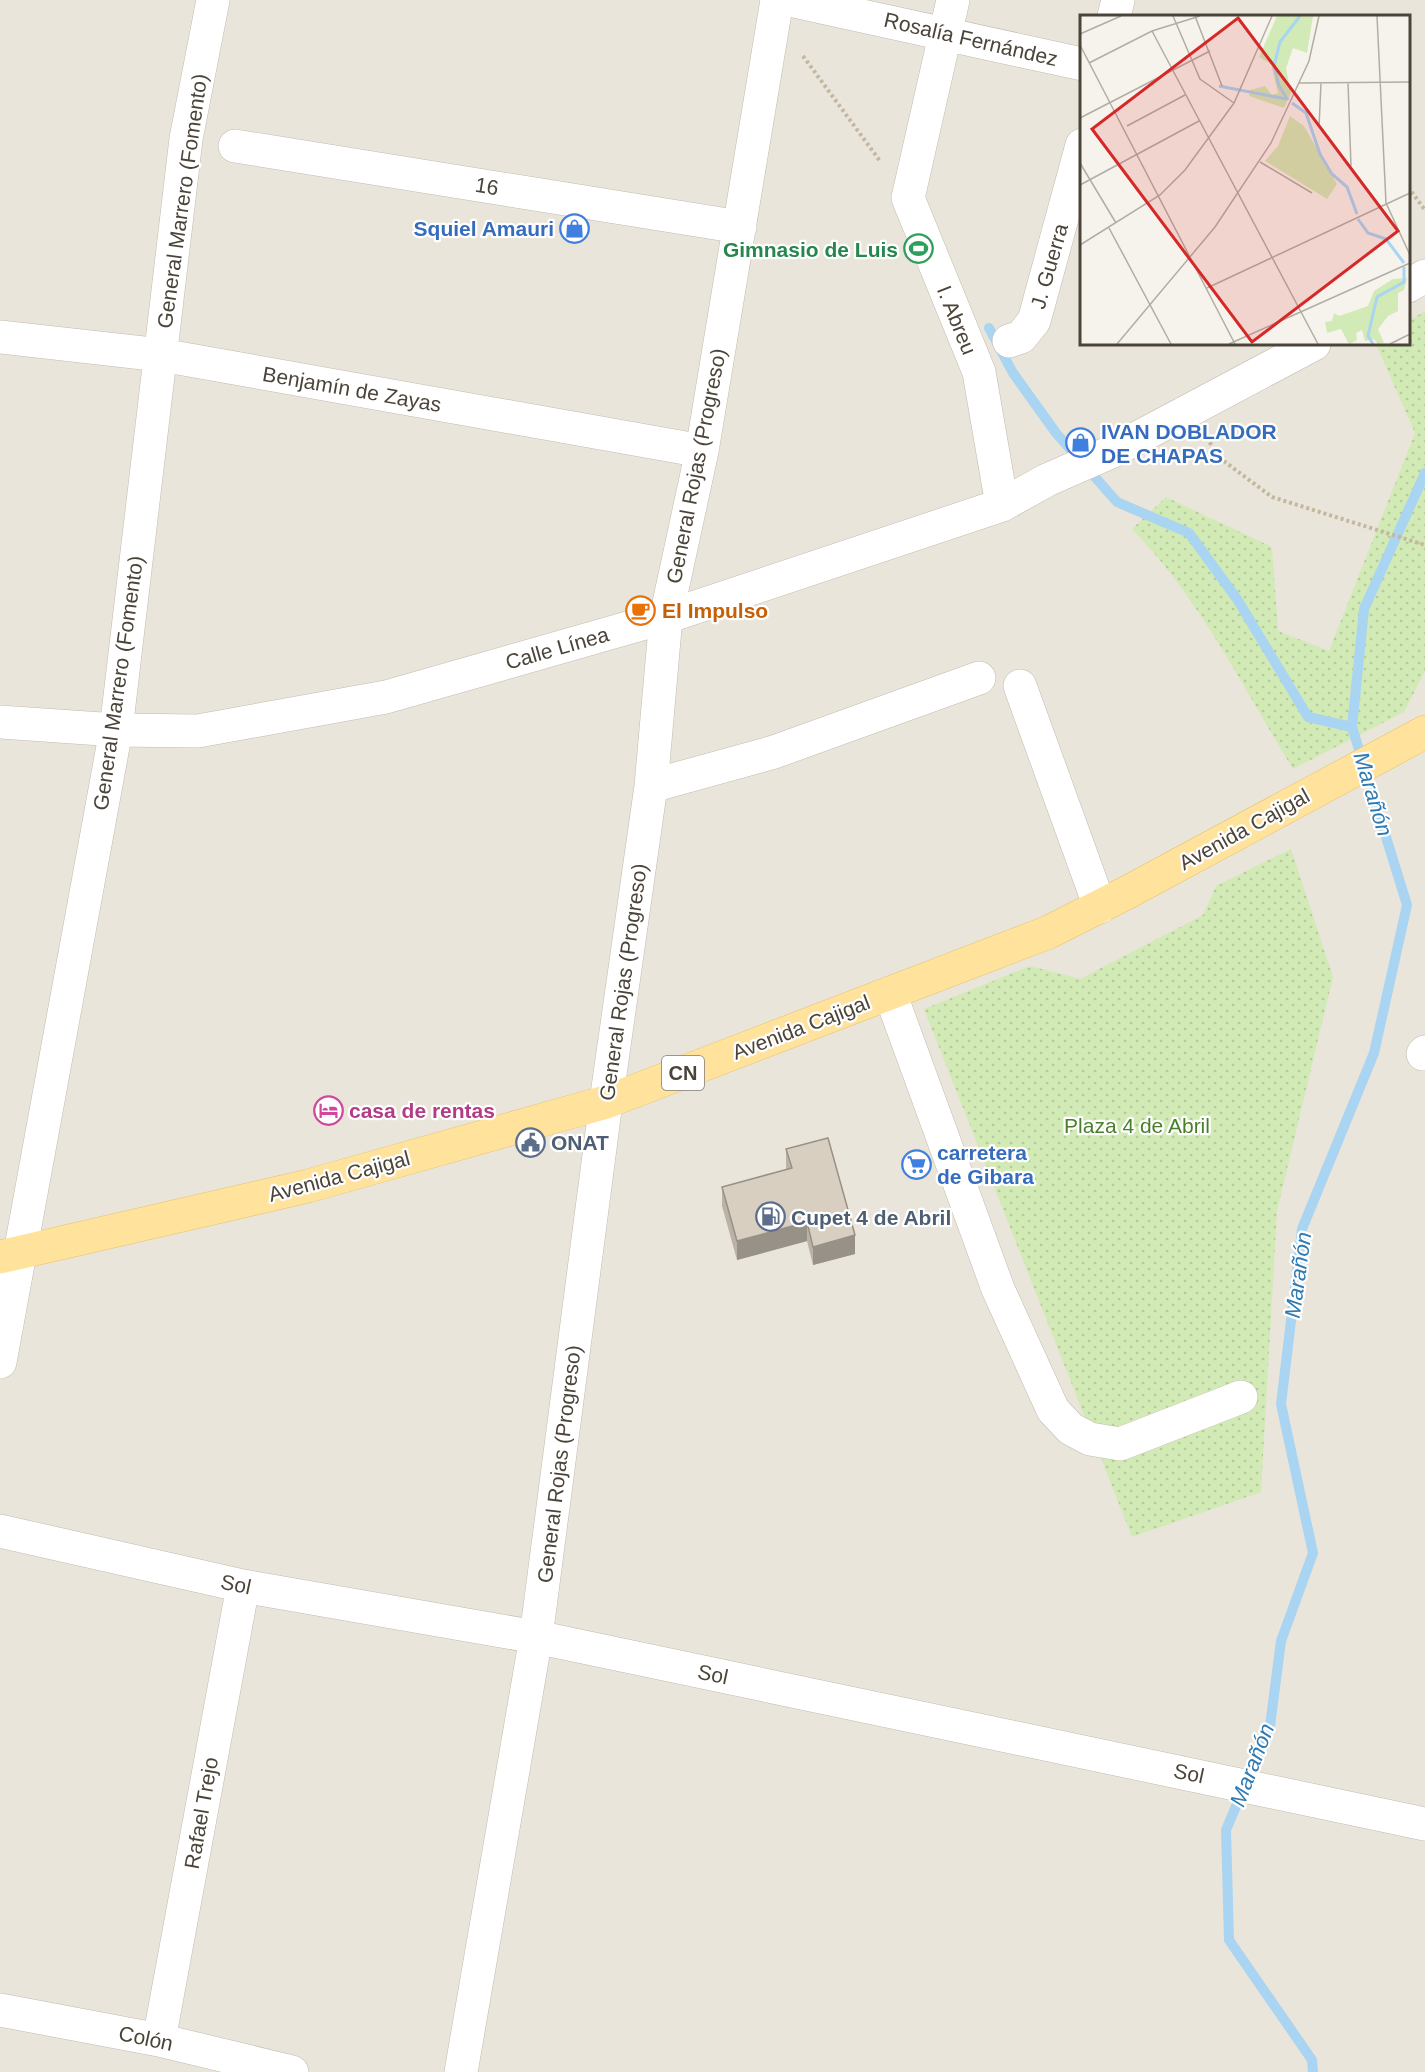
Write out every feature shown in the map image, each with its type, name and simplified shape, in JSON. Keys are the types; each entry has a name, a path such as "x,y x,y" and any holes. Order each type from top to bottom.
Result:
{"main road":[{"name":"Avenida Cajigal","path":"9,1255 308,1186 606,1102 1049,932 1100,907 1425,732"}],"street":[{"name":"General Marrero (Fomento)","path":"0,1362 9,1255 116,730 186,139 213,0"},
{"path":"908,198 953,0"},
{"path":"1114,15 1118,0"},
{"name":"Rosalía Fernández","path":"780,6 945,33 1080,64"},
{"name":"General Rojas (Progreso)","path":"460,2072 536,1637 606,1102 651,786 666,617 702,451 780,6"},
{"name":"16","path":"235,146 740,226"},
{"name":"J. Guerra","path":"1009,341 1021,337 1034,321 1080,152"},
{"name":"I. Abreu","path":"908,198 979,372 1002,505"},
{"path":"1410,285 1425,276"},
{"name":"Benjamín de Zayas","path":"0,337 161,355 702,451"},
{"name":"Calle Línea","path":"0,722 116,730 198,731 386,698 666,617 1002,505 1047,480 1111,452 1312,345"},
{"path":"651,786 796,744 979,678"},
{"path":"1020,686 1100,907"},
{"path":"890,993 998,1289 1053,1410 1071,1429 1090,1439 1120,1444 1241,1398"},
{"name":"Sol","path":"0,1531 243,1586 536,1637 1280,1791 1425,1824"},
{"name":"Rafael Trejo","path":"159,2040 243,1586"},
{"name":"Colón","path":"0,2010 159,2040 292,2072"}],"path":[{"path":"780,6 908,198"},
{"path":"1410,190 1425,210"},
{"path":"1192,407 1217,456 1272,496 1377,532 1425,545"}],"shaded area":[{"path":"0,0 1425,0 1425,2072 0,2072"}],"green space":[{"path":"1425,311 1425,671 1404,712 1293,769 1199,613 1156,556 1132,529 1166,497 1272,547 1278,631 1329,651 1415,433 1376,345 1410,345 1410,320"},
{"name":"Plaza 4 de Abril","path":"1291,849 1333,977 1277,1211 1261,1492 1132,1537 924,1009 1030,966 1080,979 1203,915 1216,886"}],"building":[{"path":"828,1138 855,1235 813,1247 807,1222 737,1241 722,1187 792,1168 786,1149"}],"waterway":[{"path":"989,328 1013,373 1056,433 1117,502 1189,533 1237,599 1308,717 1352,727"},
{"name":"Marañón","path":"1313,2072 1312,2060 1229,1940 1226,1830 1270,1726 1281,1641 1313,1553 1281,1404 1302,1229 1374,1053 1407,905 1352,727 1364,609 1425,473"}],"place":[{"name":"Squiel Amauri","path":"575,228"},
{"name":"Gimnasio de Luis","path":"919,249"},
{"name":"IVAN DOBLADOR DE CHAPAS","path":"1080,443"},
{"name":"El Impulso","path":"641,610"},
{"name":"casa de rentas","path":"328,1110"},
{"name":"ONAT","path":"530,1142"},
{"name":"carretera de Gibara","path":"916,1164"},
{"name":"Cupet 4 de Abril","path":"770,1217"}]}
